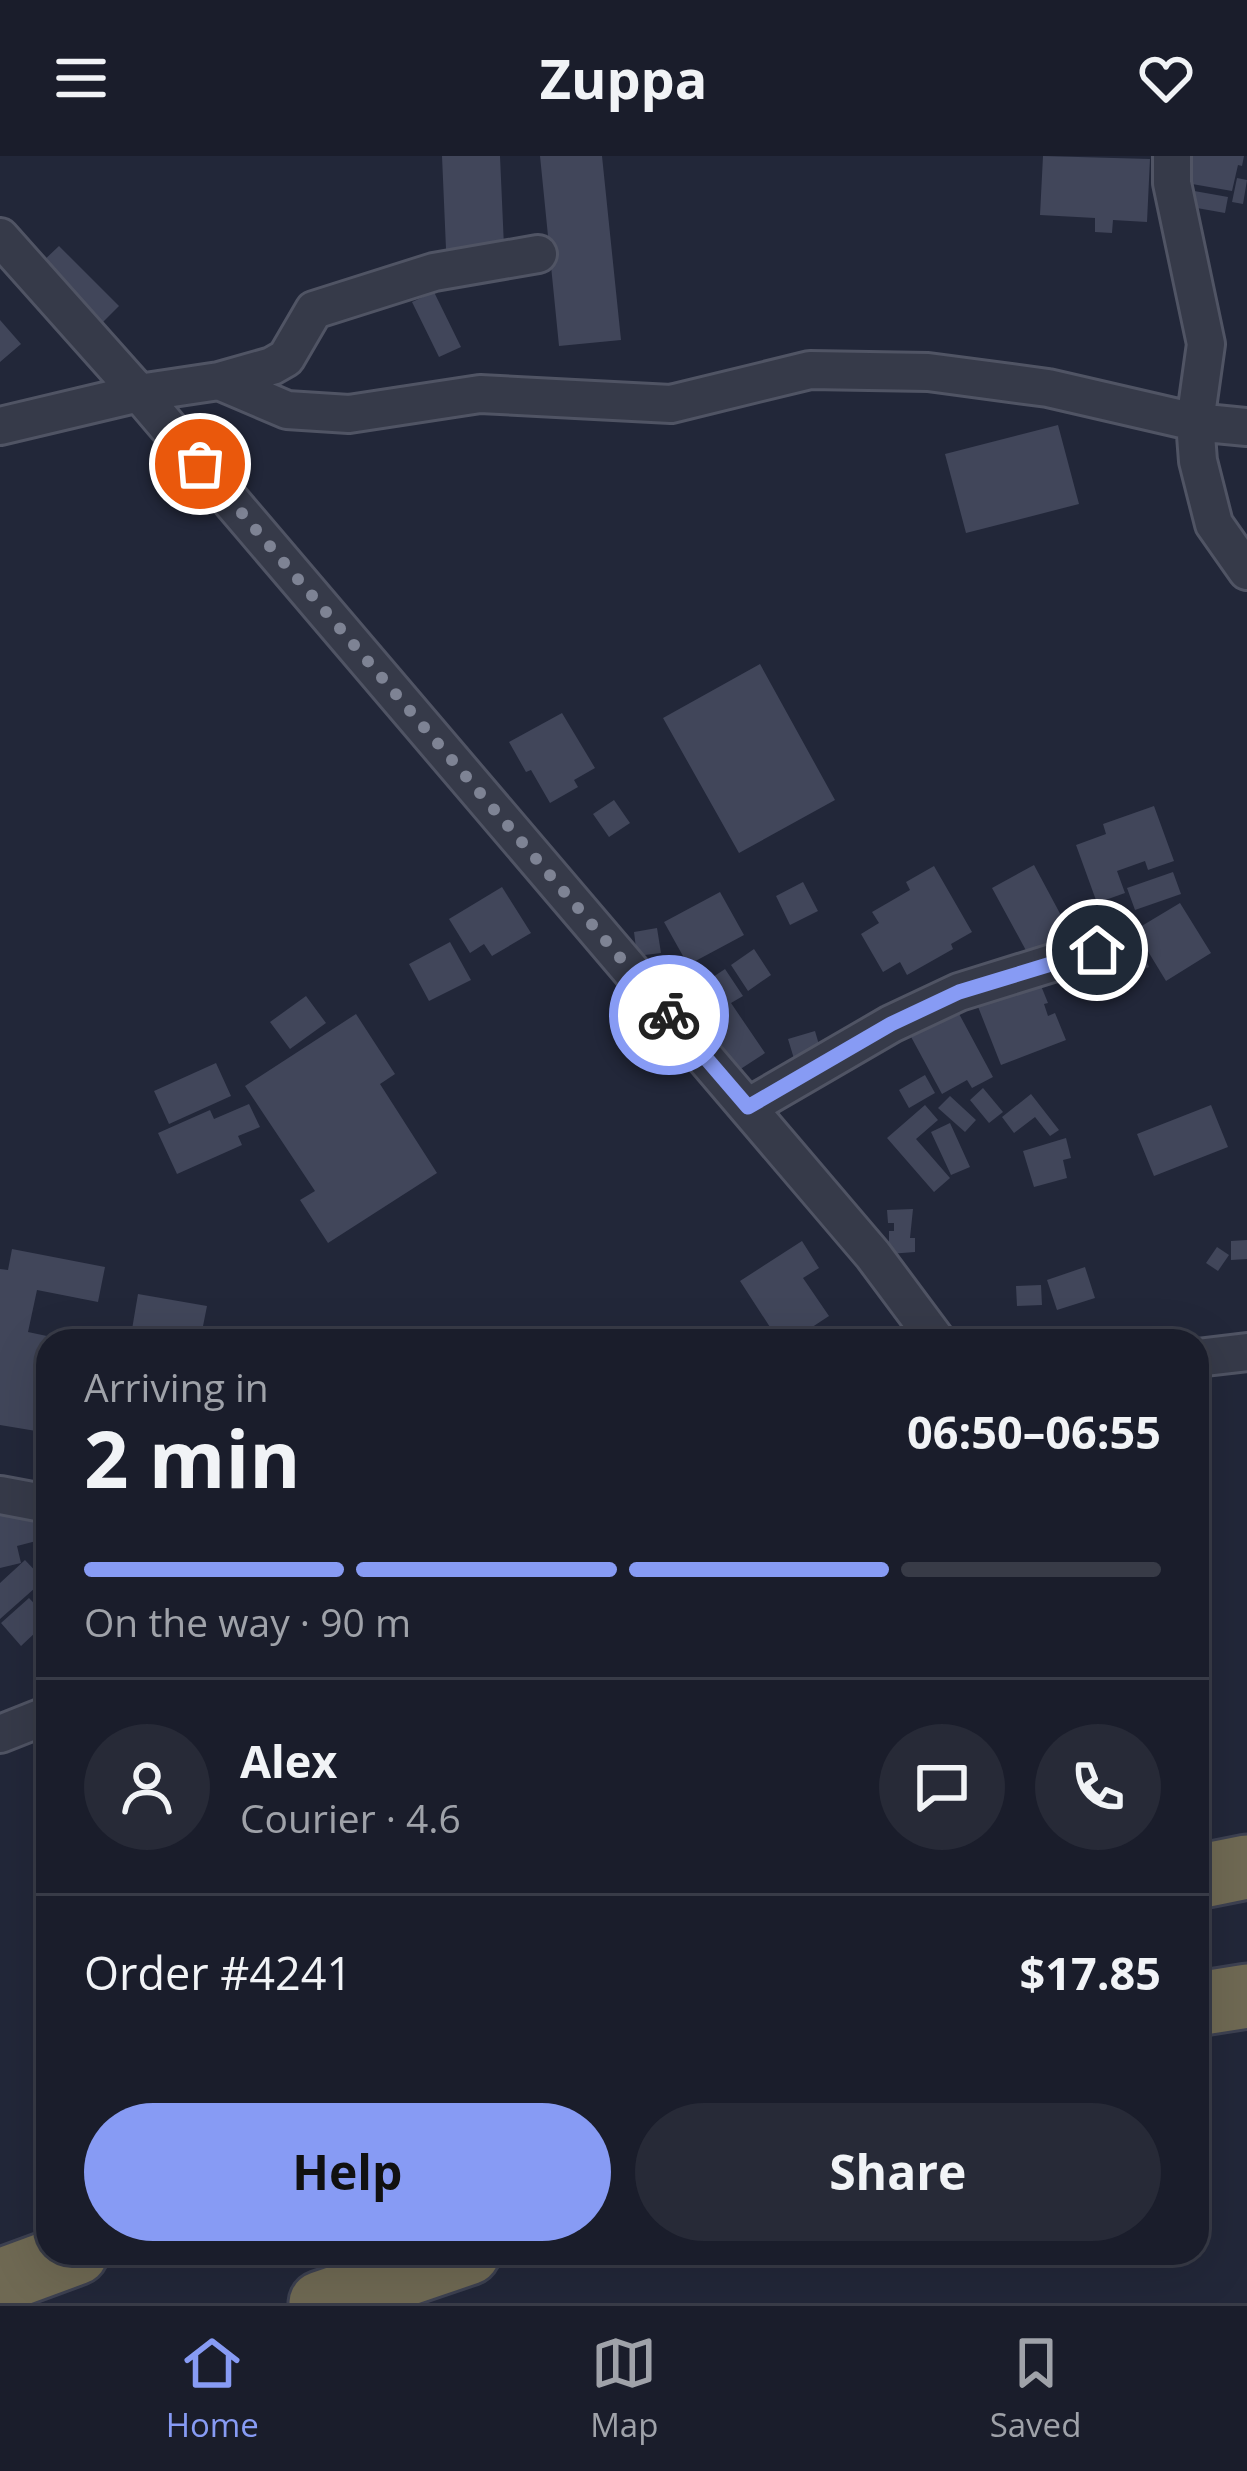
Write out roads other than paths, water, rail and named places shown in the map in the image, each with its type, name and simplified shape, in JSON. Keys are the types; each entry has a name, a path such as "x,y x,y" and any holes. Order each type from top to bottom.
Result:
{"highway":[{"path":"1209,1875 1247,1867"},
{"path":"1209,2002 1247,1996"},
{"path":"0,2281 43,2265"},
{"path":"321,2303 433,2265"}],"street":[{"path":"1172,156 1172,183 1206,344 1195,422 1198,461 1214,524 1247,571"},
{"path":"0,237 139,393 748,1107 873,1255 928,1329"},
{"path":"0,426 272,366 286,358 314,310 434,272 538,254"},
{"path":"219,381 287,410 349,414 480,394 671,404 810,370 928,372 1048,388 1195,422 1247,427"},
{"path":"748,1107 891,1024 959,992 1097,950"},
{"path":"1209,1357 1247,1352"},
{"path":"0,1495 36,1502"},
{"path":"0,1734 36,1720"}]}
